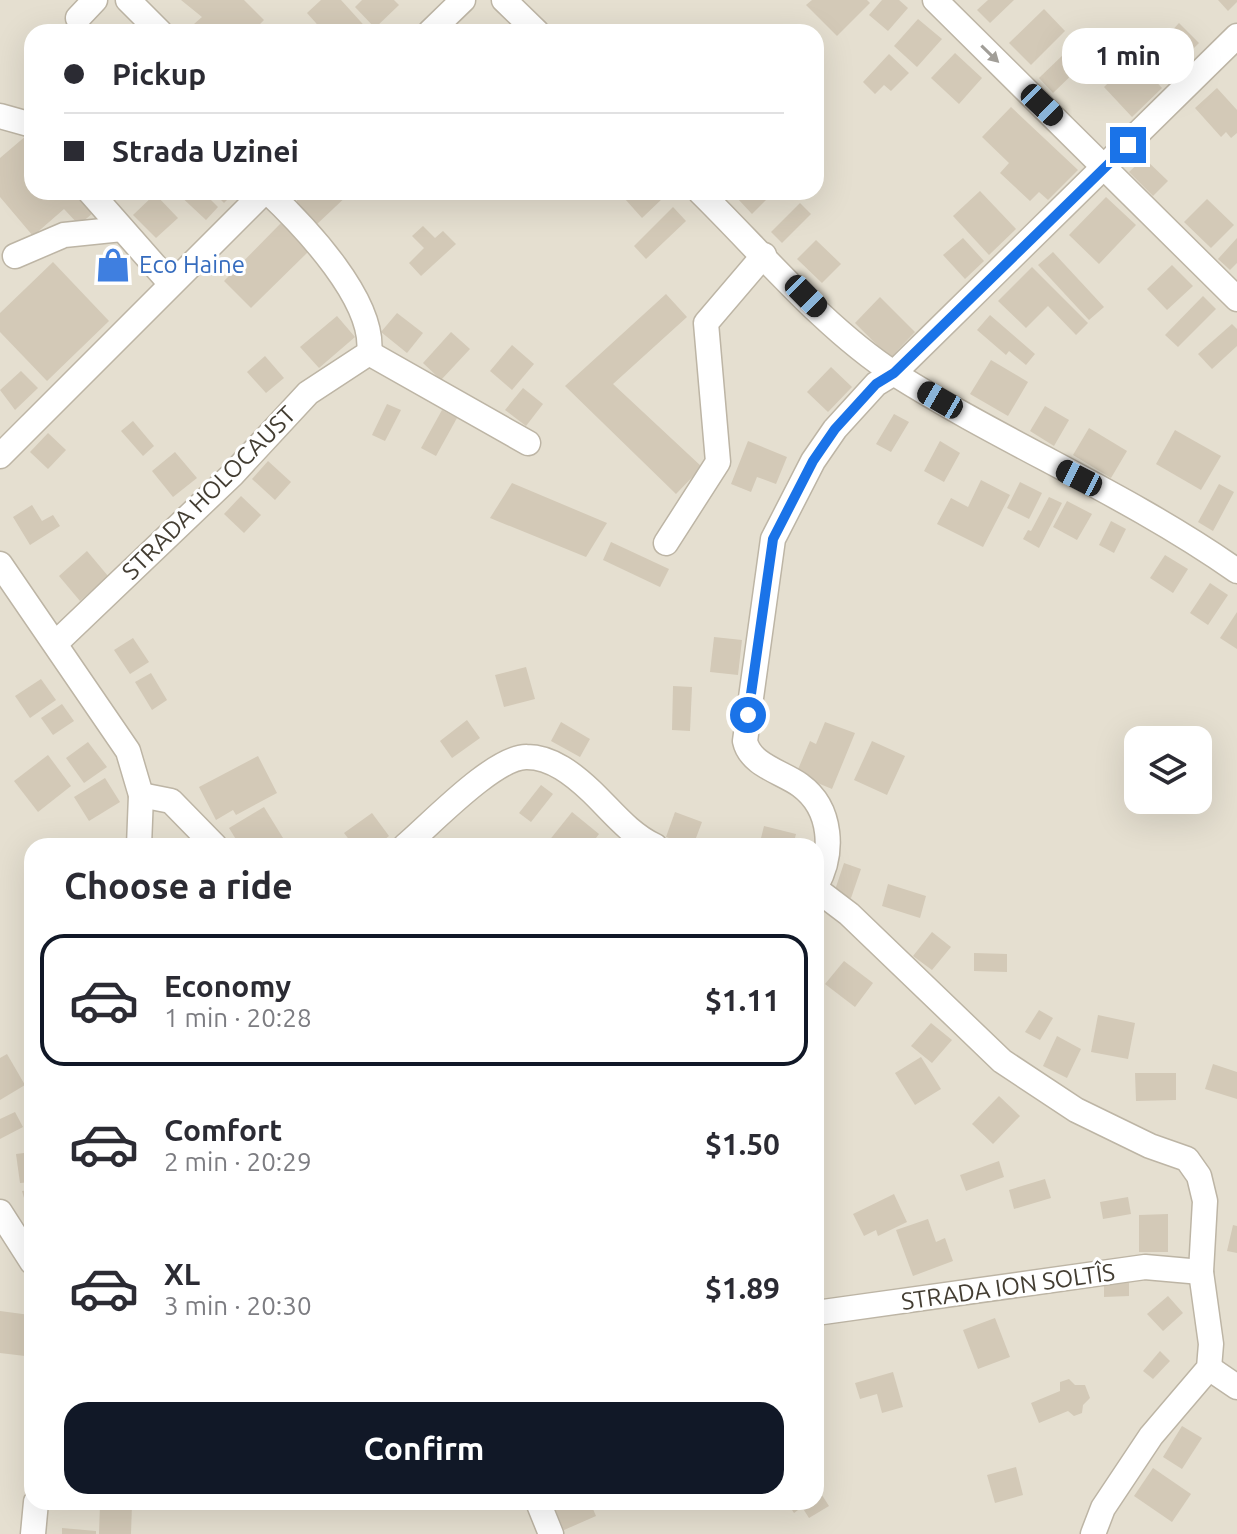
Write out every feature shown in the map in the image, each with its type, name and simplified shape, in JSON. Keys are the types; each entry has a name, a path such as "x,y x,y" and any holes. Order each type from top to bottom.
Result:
{"street":[{"path":"78,18 95,0"},
{"path":"128,0 152,24"},
{"path":"438,24 463,0"},
{"path":"504,0 529,24"},
{"path":"935,0 1237,299"},
{"path":"824,872 827,866 827,825 821,811 803,787 753,758 745,741 773,539 813,461 858,402 894,373 1237,36"},
{"path":"0,116 24,123"},
{"path":"97,200 171,284"},
{"path":"0,456 258,200"},
{"path":"275,200 294,216 352,291 371,340 369,353 528,443"},
{"path":"708,200 847,338 894,373 1102,489 1237,571"},
{"path":"15,256 64,235 122,229"},
{"path":"666,543 718,462 706,323 764,255"},
{"name":"STRADA HOLOCAUST","path":"57,642 232,475 308,393 369,353"},
{"path":"0,564 57,642 128,751 141,795 139,838"},
{"path":"415,838 493,772 510,760 528,757 572,774 638,838"},
{"path":"141,795 171,801 207,838"},
{"path":"824,894 1002,1061 1076,1110 1187,1159 1199,1176 1205,1201 1201,1272 1211,1344 1209,1368 1151,1436 1103,1508 1093,1534"},
{"path":"0,1212 24,1250"},
{"name":"STRADA ION SOLTÎS","path":"824,1312 1145,1267 1201,1272"},
{"path":"1209,1368 1237,1387"},
{"path":"33,1534 35,1510"},
{"path":"541,1510 551,1534"}],"shaded area":[{"path":"0,0 1237,0 1237,1534 0,1534"}],"building":[{"path":"181,0 244,0 264,20 260,24 194,24 202,17"},
{"path":"321,0 341,0 363,24 317,24 307,13"},
{"path":"362,0 394,0 399,5 379,24 371,24 355,7"},
{"path":"812,0 867,0 870,3 837,36 806,5"},
{"path":"882,0 899,0 908,8 888,31 869,15"},
{"path":"988,0 1014,0 990,23 977,10"},
{"path":"1218,0 1237,0 1237,2 1228,11"},
{"path":"1044,9 1065,31 1031,65 1009,43"},
{"path":"918,19 942,39 917,67 894,46"},
{"path":"1179,23 1199,43 1187,55 1167,36"},
{"path":"1092,28 1116,55 1093,76 1068,50"},
{"path":"1154,40 1170,57 1150,75 1162,88 1132,117 1104,87"},
{"path":"955,53 982,78 959,104 931,78"},
{"path":"1065,53 1079,68 1053,93 1039,78"},
{"path":"889,54 909,73 891,91 884,85 875,94 863,82"},
{"path":"1176,57 1188,68 1175,80 1164,69"},
{"path":"1217,88 1237,110 1237,133 1231,138 1226,132 1221,137 1195,108"},
{"path":"1011,107 1078,170 1048,200 1039,192 1030,201 1000,173 1009,163 982,137"},
{"path":"24,138 24,200 84,200 94,212 79,225 64,209 33,236 0,197 0,158"},
{"path":"1144,158 1168,181 1153,196 1129,172"},
{"path":"980,191 1016,229 989,255 953,216"},
{"path":"1106,197 1136,225 1099,264 1069,235"},
{"path":"1207,199 1234,225 1211,248 1184,222"},
{"path":"149,200 161,200 178,218 156,238 133,215"},
{"path":"185,200 211,200 218,207 206,220"},
{"path":"297,200 343,200 316,225 298,208"},
{"path":"626,200 661,200 642,218"},
{"path":"739,200 766,200 752,214"},
{"path":"800,203 811,214 782,243 771,232"},
{"path":"673,207 686,221 646,259 634,246"},
{"path":"282,222 310,250 251,308 224,281"},
{"path":"423,226 435,238 443,231 456,244 421,276 409,263 424,248 412,236"},
{"path":"963,238 984,261 965,279 943,255"},
{"path":"1237,238 1237,263 1230,270 1218,259"},
{"path":"816,240 841,264 822,283 797,259"},
{"path":"1053,252 1104,307 1089,320 1038,265"},
{"path":"53,262 109,321 47,381 0,332 0,313"},
{"path":"1172,265 1193,286 1167,310 1147,289"},
{"path":"1032,267 1088,323 1076,335 1048,306 1026,328 998,301"},
{"path":"666,294 687,317 613,384 702,467 676,494 565,386"},
{"path":"1203,296 1216,309 1178,347 1165,335"},
{"path":"880,297 915,332 890,358 855,323"},
{"path":"397,313 423,333 407,353 381,332"},
{"path":"990,315 1035,354 1026,365 1009,351 1006,355 977,330"},
{"path":"337,316 355,337 319,368 300,347"},
{"path":"1232,324 1237,329 1237,346 1212,369 1198,354"},
{"path":"451,332 470,349 441,380 423,363"},
{"path":"512,345 534,364 512,390 490,371"},
{"path":"265,356 284,378 266,393 247,372"},
{"path":"991,360 1028,382 1008,416 970,394"},
{"path":"831,367 852,387 828,412 807,392"},
{"path":"21,371 38,388 15,410 0,390"},
{"path":"523,388 543,404 526,426 505,410"},
{"path":"387,404 401,410 385,441 372,435"},
{"path":"1045,406 1069,420 1054,446 1030,431"},
{"path":"442,410 457,418 436,456 421,448"},
{"path":"894,414 909,422 891,452 876,444"},
{"path":"133,421 154,446 143,456 121,431"},
{"path":"1089,428 1127,451 1111,478 1073,455"},
{"path":"1175,430 1221,456 1201,490 1156,464"},
{"path":"48,433 66,450 48,469 30,452"},
{"path":"748,441 787,457 776,484 757,477 751,492 731,484"},
{"path":"940,441 960,453 944,482 924,471"},
{"path":"175,452 197,478 173,497 152,471"},
{"path":"268,461 291,482 275,500 252,479"},
{"path":"981,480 1010,495 983,547 937,524 951,498 968,507"},
{"path":"1020,482 1042,493 1029,519 1007,508"},
{"path":"512,483 607,523 586,557 490,518"},
{"path":"1219,484 1234,492 1213,531 1198,522"},
{"path":"241,496 261,515 244,533 224,514"},
{"path":"1049,497 1062,503 1039,548 1023,539 1028,530 1031,531"},
{"path":"1067,501 1092,514 1077,540 1053,527"},
{"path":"32,505 42,521 53,515 60,526 30,545 13,517"},
{"path":"1111,521 1126,529 1114,553 1099,545"},
{"path":"611,542 669,569 660,587 603,560"},
{"path":"87,551 108,576 80,601 59,576"},
{"path":"1165,555 1188,569 1173,593 1150,578"},
{"path":"1210,583 1228,595 1208,625 1190,613"},
{"path":"1237,612 1237,649 1220,638"},
{"path":"714,637 742,640 738,675 710,672"},
{"path":"133,638 149,662 130,674 114,650"},
{"path":"526,667 535,699 504,707 495,675"},
{"path":"151,673 167,700 152,710 135,682"},
{"path":"41,679 56,700 30,718 15,696"},
{"path":"673,686 692,687 690,731 672,730"},
{"path":"62,704 74,721 53,735 41,718"},
{"path":"467,720 480,738 452,758 440,741"},
{"path":"561,722 590,739 580,757 551,741"},
{"path":"825,722 855,733 832,789 796,774 810,741 816,744"},
{"path":"872,741 905,756 887,795 854,780"},
{"path":"88,742 107,767 84,783 66,758"},
{"path":"48,755 71,786 38,812 14,781"},
{"path":"258,756 277,793 236,815 233,810 216,820 199,787"},
{"path":"105,778 120,802 89,821 74,797"},
{"path":"541,785 553,794 531,822 519,813"},
{"path":"264,807 283,838 235,838 229,828"},
{"path":"572,812 599,834 596,838 551,838"},
{"path":"675,812 702,822 696,838 666,837"},
{"path":"372,813 389,836 348,838 344,833"},
{"path":"764,826 796,834 795,838 761,838"},
{"path":"844,863 861,869 851,898 834,893"},
{"path":"888,884 926,896 920,918 882,906"},
{"path":"932,932 951,947 932,970 913,956"},
{"path":"974,953 1007,954 1007,972 974,971"},
{"path":"844,961 873,983 855,1007 825,984"},
{"path":"1039,1010 1053,1018 1040,1040 1025,1032"},
{"path":"1098,1015 1135,1023 1128,1059 1091,1052"},
{"path":"931,1023 952,1040 932,1063 911,1046"},
{"path":"1057,1036 1081,1049 1067,1078 1043,1066"},
{"path":"7,1054 24,1086 0,1100 0,1058"},
{"path":"921,1057 941,1089 915,1105 895,1073"},
{"path":"1213,1064 1237,1072 1237,1099 1205,1089"},
{"path":"1135,1073 1176,1073 1176,1100 1136,1101"},
{"path":"999,1096 1020,1116 993,1144 972,1124"},
{"path":"15,1112 23,1127 0,1139 0,1119"},
{"path":"24,1153 24,1183 20,1183 16,1154"},
{"path":"999,1161 1004,1177 966,1191 960,1175"},
{"path":"1045,1179 1051,1198 1014,1209 1009,1190"},
{"path":"894,1194 907,1222 878,1236 876,1230 864,1236 853,1214"},
{"path":"1128,1197 1131,1214 1103,1219 1100,1202"},
{"path":"1168,1214 1168,1252 1139,1252 1139,1215"},
{"path":"928,1219 936,1242 945,1238 953,1261 913,1276 896,1230"},
{"path":"1233,1225 1237,1226 1237,1253 1227,1251"},
{"path":"1129,1283 1129,1296 1104,1297 1104,1284"},
{"path":"1168,1296 1183,1313 1163,1331 1147,1314"},
{"path":"0,1311 24,1314 24,1356 0,1353"},
{"path":"995,1318 1010,1357 978,1369 963,1330"},
{"path":"1160,1351 1170,1361 1153,1379 1143,1371"},
{"path":"893,1372 903,1407 882,1413 877,1394 860,1399 855,1383"},
{"path":"1069,1379 1075,1385 1085,1385 1090,1398 1083,1405 1082,1413 1074,1416 1068,1411 1039,1423 1031,1403 1060,1391 1060,1382"},
{"path":"1182,1426 1202,1438 1182,1469 1163,1457"},
{"path":"1016,1467 1023,1495 995,1503 987,1475"},
{"path":"1153,1468 1191,1494 1172,1522 1134,1496"},
{"path":"100,1510 132,1510 131,1534 99,1534"},
{"path":"555,1510 593,1510 596,1516 564,1530"},
{"path":"804,1510 822,1510 809,1518"},
{"path":"62,1528 96,1531 96,1534 62,1534"}],"place":[{"name":"Eco Haine","path":"113,265"}],"route":[{"path":"748,715 773,539 813,461 858,402 876,384 894,373 1128,145"}]}
